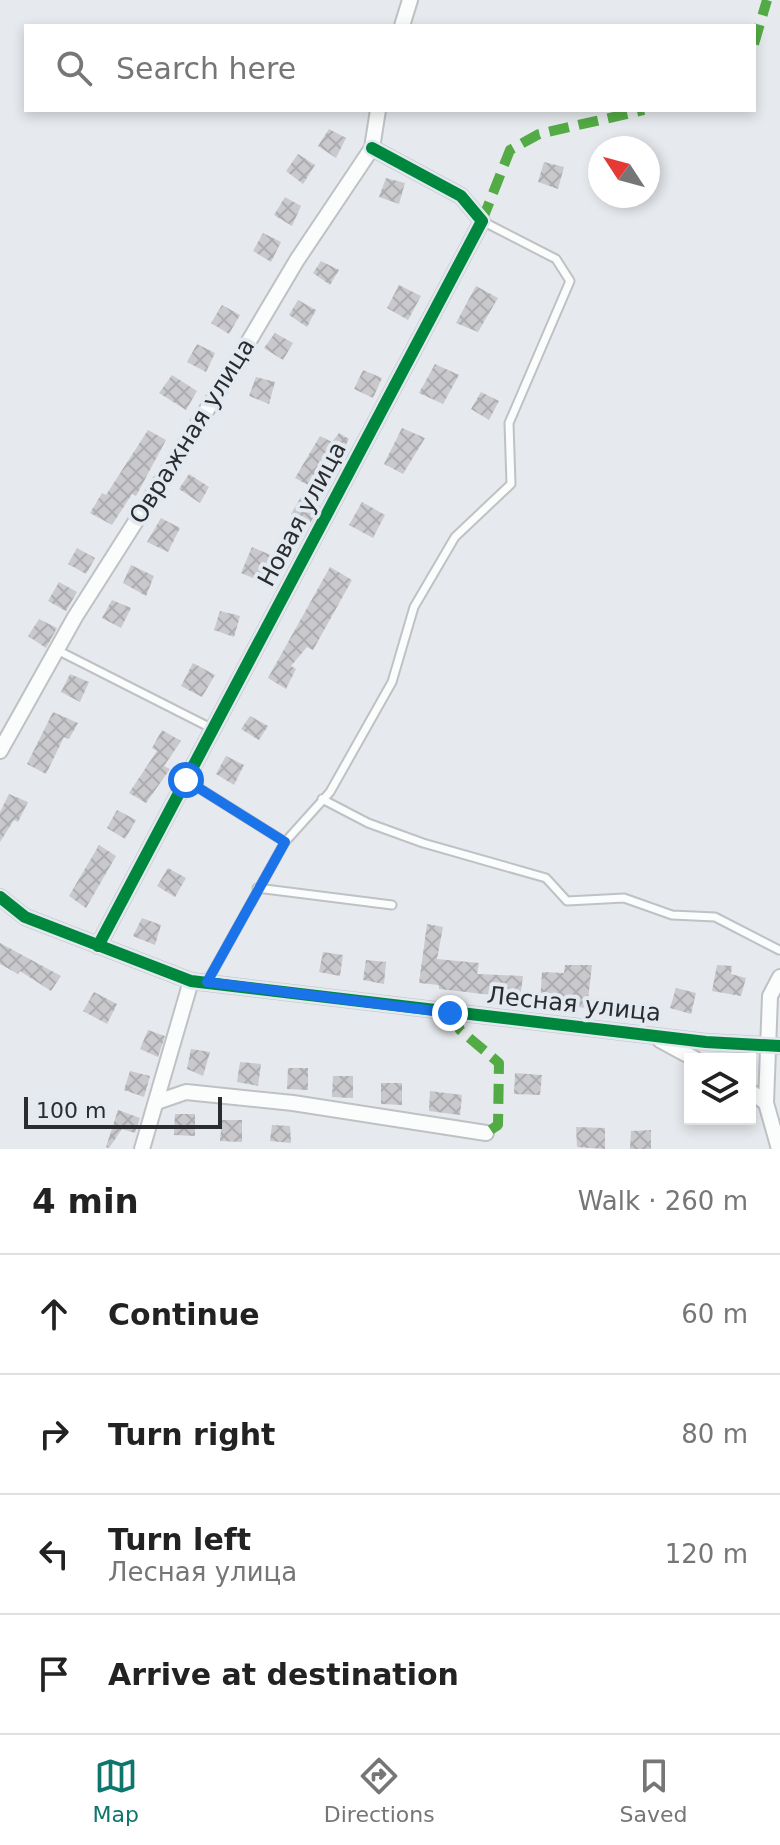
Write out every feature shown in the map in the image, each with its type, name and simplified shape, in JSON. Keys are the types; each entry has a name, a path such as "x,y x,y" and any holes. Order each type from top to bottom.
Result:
{"street":[{"path":"403,24 410,0"},
{"name":"Овражная улица","path":"0,751 57,650 297,260 372,148 378,112"},
{"path":"372,148 461,196 482,221"},
{"name":"Новая улица","path":"98,946 482,221"},
{"name":"Лесная улица","path":"0,897 25,917 191,981 651,1035 774,1046"},
{"path":"779,1149 766,1103 774,1046 770,996 780,977"},
{"path":"142,1149 191,981"},
{"path":"651,1035 684,1053"},
{"path":"157,1102 186,1092 293,1103 486,1133"},
{"path":"756,1096 766,1103"}],"lane":[{"path":"207,982 285,842 330,792 392,682 414,607 455,537 511,484 509,423 570,281 556,259 482,221"},
{"path":"57,650 213,729"},
{"path":"186,780 285,842"},
{"path":"322,799 368,823 423,843 546,878 567,901 624,898 672,915 715,917 779,950"},
{"path":"257,888 392,905"}],"building":[{"path":"329,129 346,138 336,158 318,146"},
{"path":"298,154 315,165 303,184 286,171"},
{"path":"544,162 564,167 558,189 538,182"},
{"path":"386,178 405,183 399,204 379,197"},
{"path":"285,197 301,206 292,226 274,215"},
{"path":"263,233 281,242 271,262 253,251"},
{"path":"321,261 339,270 330,285 313,273"},
{"path":"399,285 421,296 408,320 387,308"},
{"path":"476,286 498,298 478,332 456,323"},
{"path":"298,300 316,310 307,327 289,315"},
{"path":"222,305 240,315 229,334 211,323"},
{"path":"275,333 293,343 283,360 264,348"},
{"path":"197,344 215,353 206,372 187,362"},
{"path":"435,364 459,375 443,404 419,393"},
{"path":"363,370 382,378 373,398 354,389"},
{"path":"172,375 197,391 186,410 159,393"},
{"path":"256,377 275,382 269,404 249,396"},
{"path":"481,392 499,401 489,420 471,409"},
{"path":"402,428 425,438 403,474 384,464"},
{"path":"148,430 166,440 136,496 132,494 112,525 90,513 102,493 106,495"},
{"path":"339,433 349,439 313,502 320,506 309,525 291,514 308,485 295,478 320,436 332,442"},
{"path":"189,474 209,487 200,503 179,489"},
{"path":"362,502 385,515 373,538 349,525"},
{"path":"161,518 180,528 168,552 147,542"},
{"path":"252,547 275,557 260,581 241,573"},
{"path":"77,548 95,558 86,574 68,564"},
{"path":"131,565 154,576 146,596 123,583"},
{"path":"330,567 352,580 313,650 307,647 291,666 296,669 286,689 268,678"},
{"path":"59,582 77,592 66,611 48,601"},
{"path":"112,600 131,608 121,628 102,618"},
{"path":"220,611 240,616 234,637 214,630"},
{"path":"39,619 57,628 46,648 28,636"},
{"path":"193,663 215,675 202,697 181,686"},
{"path":"70,674 89,682 80,702 61,692"},
{"path":"53,712 78,723 69,739 64,737 46,774 27,764"},
{"path":"250,716 268,726 259,740 241,729"},
{"path":"162,730 181,741 164,766 170,769 146,803 129,793 157,751 152,748"},
{"path":"226,756 244,765 234,785 216,774"},
{"path":"9,794 28,802 18,822 14,820 0,842 0,812"},
{"path":"117,810 136,820 125,839 107,828"},
{"path":"99,845 116,856 86,908 69,896"},
{"path":"168,868 186,878 175,897 157,886"},
{"path":"142,918 161,925 155,945 133,936"},
{"path":"427,924 443,927 437,959 479,963 477,974 523,976 520,998 439,989 439,985 419,983"},
{"path":"0,943 61,976 51,991 20,971 18,974 0,964"},
{"path":"323,952 343,955 340,976 319,972"},
{"path":"366,960 386,962 384,984 363,980"},
{"path":"565,965 592,965 587,1008 540,1003 542,972 564,973"},
{"path":"717,965 732,966 731,974 746,978 741,996 712,991"},
{"path":"676,988 696,993 691,1014 670,1008"},
{"path":"94,992 117,1004 107,1024 83,1011"},
{"path":"148,1030 165,1036 158,1057 140,1049"},
{"path":"191,1049 210,1052 203,1076 187,1069"},
{"path":"240,1062 261,1064 258,1086 237,1082"},
{"path":"288,1068 308,1068 308,1090 287,1089"},
{"path":"130,1071 150,1076 144,1097 124,1090"},
{"path":"515,1073 542,1075 540,1095 514,1094"},
{"path":"333,1076 353,1076 353,1098 332,1097"},
{"path":"381,1083 402,1083 402,1105 381,1104"},
{"path":"430,1091 462,1095 460,1115 429,1111"},
{"path":"118,1110 140,1118 135,1133 122,1129 109,1148 106,1147"},
{"path":"175,1114 195,1114 195,1136 174,1135"},
{"path":"222,1120 242,1120 242,1142 220,1141"},
{"path":"272,1125 290,1126 291,1143 270,1141"},
{"path":"576,1127 605,1128 605,1149 577,1147"},
{"path":"651,1130 651,1149 630,1149 631,1131"}],"marked path":[{"path":"756,37 767,0"},
{"path":"482,221 510,150 539,134 635,112"},
{"path":"454,1013 460,1030 499,1063 498,1125 486,1133"}],"cycle path":[{"path":"98,946 482,221 461,196 372,148"},
{"path":"0,897 25,917 191,981 706,1042 780,1046"}],"route":[{"path":"186,780 285,842 207,982 450,1013"}]}
